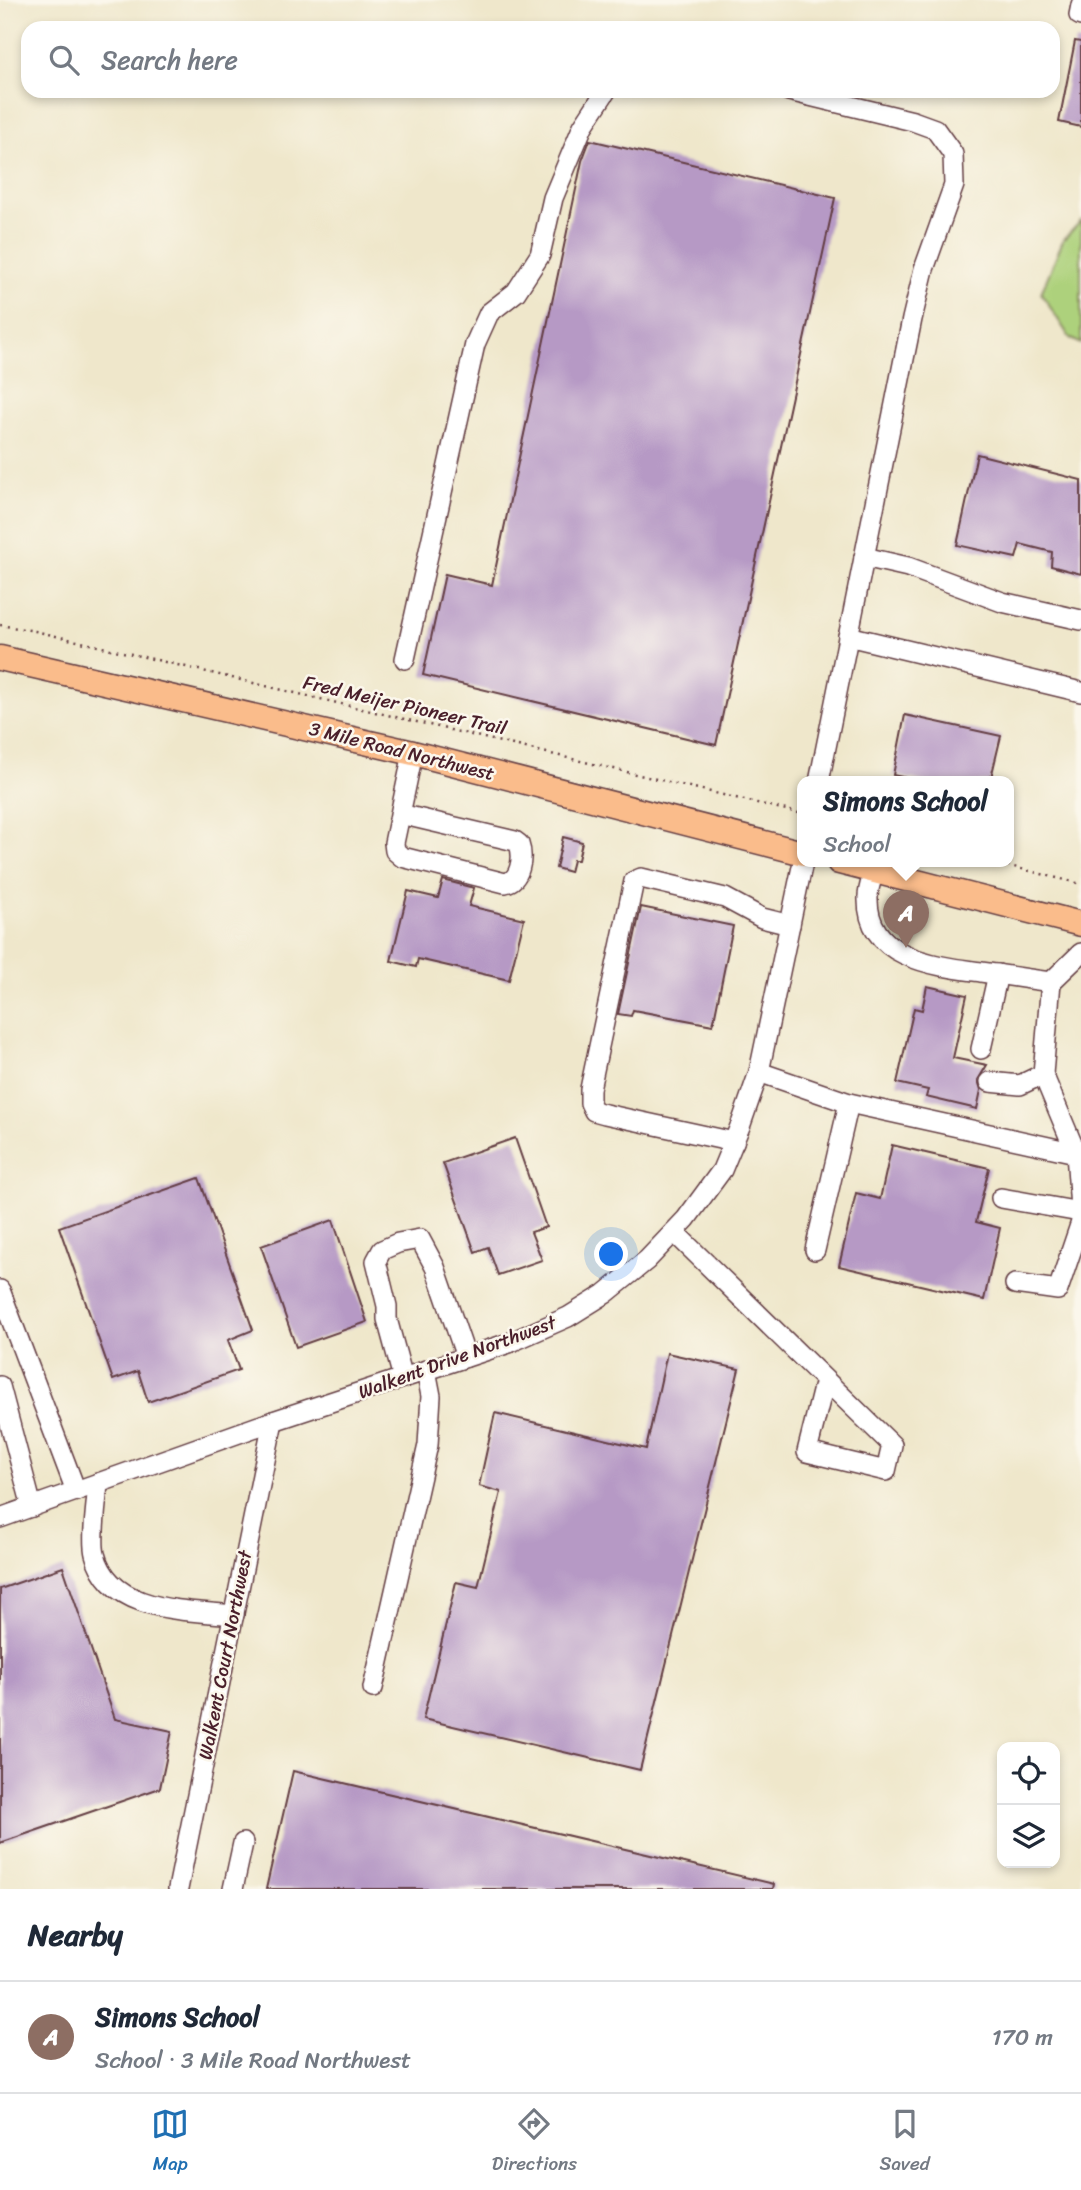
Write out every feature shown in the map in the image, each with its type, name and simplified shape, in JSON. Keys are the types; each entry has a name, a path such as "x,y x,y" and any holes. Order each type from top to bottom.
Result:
{"main road":[{"name":"3 Mile Road Northwest","path":"0,658 413,753 797,851"},
{"path":"858,867 1081,924"}],"street":[{"path":"1081,5 1081,16"},
{"path":"405,659 475,344 489,313 516,292 540,255 553,198 583,127 602,98"},
{"path":"818,98 912,121 935,130 953,153 954,185 924,268 912,319 820,776"},
{"path":"864,556 908,567 1002,602 1081,620"},
{"path":"848,636 1081,692"},
{"path":"400,814 515,841 522,849 518,876 513,882 505,883 402,857 395,851 394,843 400,814 413,753"},
{"name":"Walkent Drive Northwest","path":"0,1518 273,1421 509,1343 568,1317 647,1261 674,1232 722,1170 734,1142 759,1072 802,867"},
{"path":"874,871 868,895 872,921 883,941 904,955 927,963 1051,982"},
{"path":"734,1142 605,1114 594,1111 590,1104 590,1090 634,881 641,878 725,898 762,918 790,925"},
{"path":"1015,1284 1058,1290 1080,1222 1076,1153 1043,1074 1051,982 1081,953"},
{"path":"981,1049 998,974"},
{"path":"759,1072 849,1102 1076,1153"},
{"path":"990,1082 1020,1085 1043,1074"},
{"path":"815,1250 849,1102"},
{"path":"1001,1198 1080,1212"},
{"path":"674,1232 892,1445 886,1471 807,1452 825,1380"},
{"path":"403,1378 387,1319 387,1306 376,1261 382,1250 398,1243 420,1239 435,1266 466,1357"},
{"path":"0,1290 76,1491"},
{"path":"373,1688 428,1445 431,1396 426,1370"},
{"path":"0,1386 32,1507"},
{"name":"Walkent Court Northwest","path":"178,1889 273,1421"},
{"path":"98,1483 94,1551 101,1568 115,1585 137,1601 155,1606 234,1615"},
{"path":"233,1889 243,1843"}],"path":[{"name":"Fred Meijer Pioneer Trail","path":"0,625 48,634 797,813"},
{"path":"1014,867 1081,884"}],"green space":[{"path":"1081,221 1081,344 1070,338 1041,293 1063,240"}],"building":[{"path":"1075,41 1081,42 1081,127 1059,122"},
{"path":"590,140 835,198 716,745 423,675 445,574 492,585 582,161"},
{"path":"977,454 1081,480 1081,574 1051,566 1052,552 1020,544 1016,558 957,545"},
{"path":"905,715 1001,736 991,776 893,775"},
{"path":"563,837 582,842 578,860 573,860 570,872 556,868"},
{"path":"443,880 474,888 469,906 524,919 509,980 418,959 416,967 391,961 408,891 438,898"},
{"path":"641,907 733,926 713,1025 633,1010 631,1016 618,1014"},
{"path":"927,986 967,995 953,1058 987,1065 978,1080 981,1090 977,1109 926,1097 928,1090 897,1083 914,1008 922,1010"},
{"path":"515,1138 546,1227 531,1232 542,1260 498,1275 488,1247 475,1252 443,1163"},
{"path":"892,1145 989,1168 976,1222 1000,1228 984,1300 839,1266 856,1193 880,1199"},
{"path":"199,1178 253,1330 228,1340 239,1370 148,1402 138,1371 113,1380 59,1227"},
{"path":"333,1220 367,1322 296,1347 261,1246"},
{"path":"667,1353 739,1369 640,1770 423,1719 456,1582 478,1587 501,1492 479,1486 495,1413 646,1449"},
{"path":"63,1567 115,1719 172,1731 160,1788 0,1843 0,1589"},
{"path":"293,1771 774,1884 773,1889 266,1889"}],"place":[{"name":"Simons School","path":"906,948"}]}
